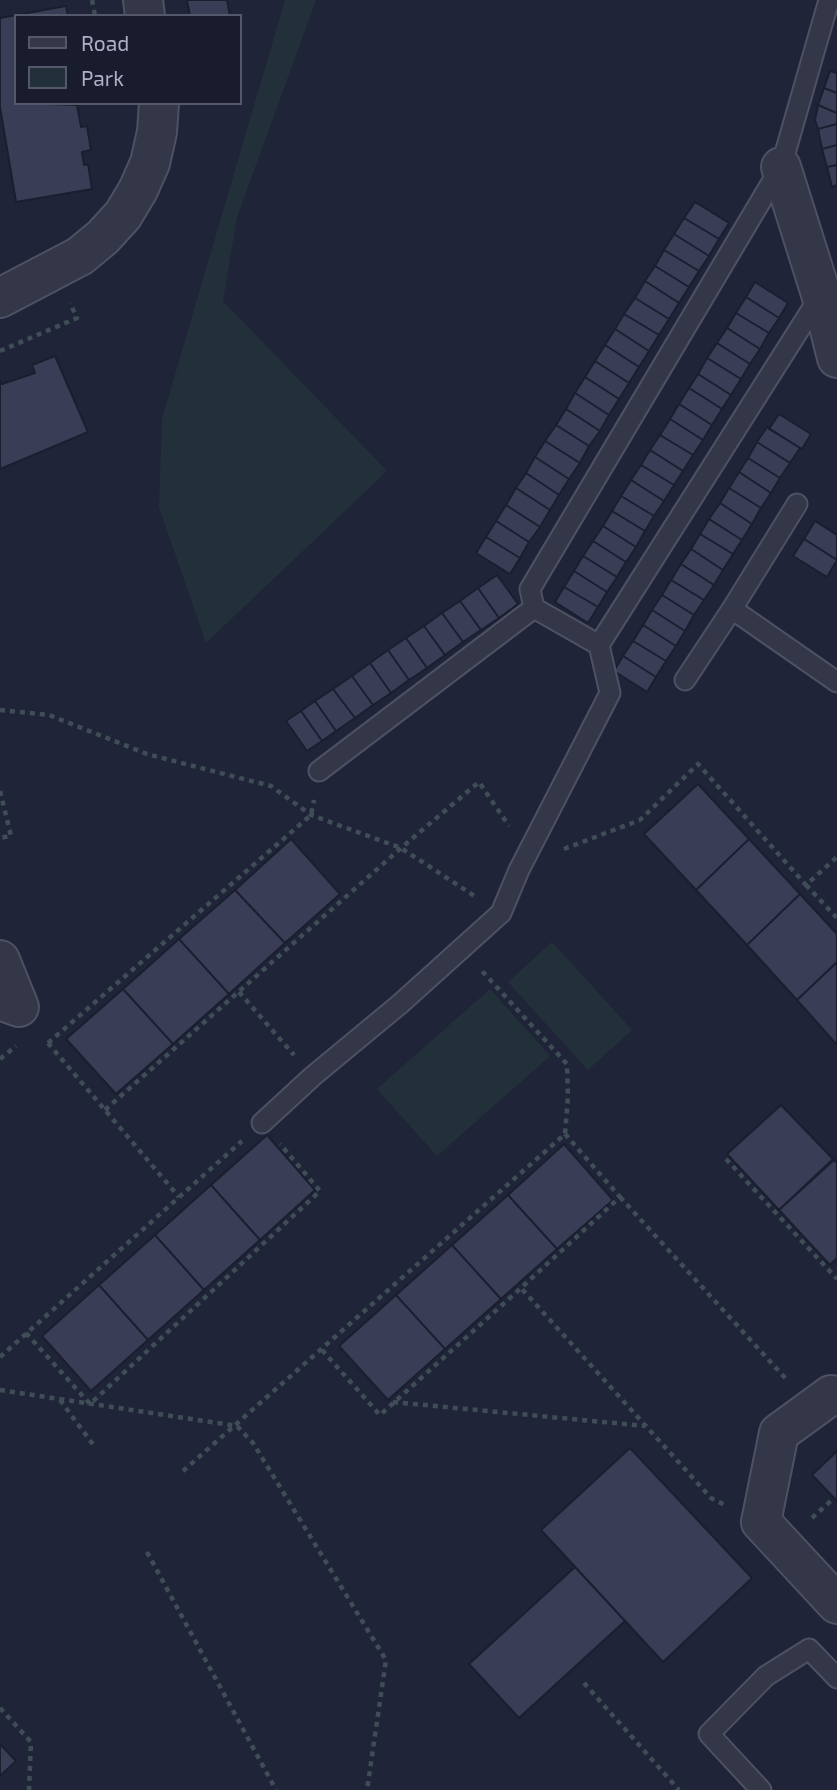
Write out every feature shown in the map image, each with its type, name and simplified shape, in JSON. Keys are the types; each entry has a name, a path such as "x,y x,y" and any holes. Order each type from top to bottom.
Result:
{"street":[{"path":"0,298 80,256 103,237 123,215 150,163 157,132 159,105"},
{"path":"781,167 821,294 837,358"},
{"path":"0,961 10,1004"},
{"path":"825,1402 779,1433 761,1522 837,1604"}],"lane":[{"path":"262,1123 501,913 527,854 610,693 598,645 534,608 530,589 781,167 829,0"},
{"path":"598,645 821,294"},
{"path":"685,680 797,504"},
{"path":"319,771 534,608"},
{"path":"732,609 837,682"},
{"path":"761,1790 709,1734 766,1676 809,1649 837,1678"}],"path":[{"path":"0,710 49,715 147,754 271,786 311,815 401,848 501,913"},
{"path":"104,1110 479,782 533,860 640,820 698,764 837,918"},
{"path":"48,1043 311,815 319,771"},
{"path":"0,791 11,836 0,838"},
{"path":"806,886 837,857"},
{"path":"183,1471 565,1134 567,1064 461,948"},
{"path":"239,992 313,1076"},
{"path":"10,1004 48,1043 179,1197"},
{"path":"0,1357 262,1123 320,1191 90,1404"},
{"path":"565,1134 620,1197 825,1402"},
{"path":"726,1159 837,1279"},
{"path":"321,1350 380,1415 620,1197"},
{"path":"521,1288 711,1498 761,1522"},
{"path":"26,1333 90,1404"},
{"path":"0,1390 237,1426 253,1443 386,1660 367,1790"},
{"path":"59,1399 95,1447"},
{"path":"393,1402 646,1426"},
{"path":"807,1523 834,1498"},
{"path":"148,1552 276,1790"},
{"path":"584,1683 678,1790"},
{"path":"0,1708 32,1742 28,1789"}],"green space":[{"path":"285,0 316,0 237,217 223,301 387,471 206,643 159,507 162,419"},
{"path":"552,942 632,1030 588,1070 508,982"},
{"path":"490,989 550,1056 437,1156 377,1089"}],"building":[{"path":"187,0 227,0 230,14 190,14"},
{"path":"66,6 68,14 22,14"},
{"path":"14,15 14,105 77,105 81,127 87,126 91,150 82,152 84,165 88,164 92,189 16,202 0,107 0,18"},
{"path":"830,71 837,73 837,93 824,88"},
{"path":"824,88 837,93 837,113 818,105"},
{"path":"818,105 837,113 837,124 818,129 815,120"},
{"path":"837,124 837,145 822,149 818,129"},
{"path":"837,145 837,165 827,167 822,149"},
{"path":"837,165 837,185 832,187 827,167"},
{"path":"695,202 729,223 719,239 684,218"},
{"path":"684,218 719,239 709,256 674,234"},
{"path":"674,234 709,256 699,271 664,250"},
{"path":"664,250 699,271 689,287 655,266"},
{"path":"655,266 689,287 679,303 645,281"},
{"path":"645,281 679,303 669,319 635,298"},
{"path":"755,282 788,303 779,318 746,297"},
{"path":"746,297 779,318 769,333 736,313"},
{"path":"635,298 669,319 659,335 624,314"},
{"path":"736,313 769,333 760,349 727,328"},
{"path":"624,314 659,335 649,351 615,329"},
{"path":"727,328 760,349 750,364 717,343"},
{"path":"615,329 649,351 639,367 605,345"},
{"path":"717,343 750,364 741,379 707,358"},
{"path":"605,345 639,367 629,383 595,361"},
{"path":"55,356 88,432 0,469 0,380 2,384 35,373 32,365"},
{"path":"707,358 741,379 731,395 698,374"},
{"path":"595,361 629,383 619,399 585,377"},
{"path":"698,374 731,395 722,409 689,388"},
{"path":"585,377 619,399 609,415 575,393"},
{"path":"689,388 722,409 712,425 679,404"},
{"path":"575,393 609,415 600,431 566,409"},
{"path":"679,404 712,425 703,440 670,419"},
{"path":"566,409 600,431 589,446 556,425"},
{"path":"779,414 811,434 802,449 769,429"},
{"path":"670,419 703,440 693,455 660,435"},
{"path":"556,425 589,446 580,463 545,441"},
{"path":"767,427 800,448 790,463 757,442"},
{"path":"660,435 693,455 683,471 650,450"},
{"path":"545,441 580,463 569,479 535,457"},
{"path":"757,442 790,463 780,478 748,458"},
{"path":"650,450 683,471 674,485 641,465"},
{"path":"535,457 569,479 559,495 526,473"},
{"path":"748,458 780,478 771,493 739,472"},
{"path":"641,465 674,485 664,501 631,480"},
{"path":"739,472 771,493 761,508 729,488"},
{"path":"526,473 559,495 550,510 516,488"},
{"path":"631,480 664,501 654,516 621,496"},
{"path":"516,488 550,510 540,527 506,505"},
{"path":"729,488 761,508 752,524 720,503"},
{"path":"621,496 654,516 645,531 612,511"},
{"path":"720,503 752,524 742,540 709,519"},
{"path":"506,505 540,527 529,542 496,521"},
{"path":"612,511 645,531 636,547 603,526"},
{"path":"709,519 742,540 733,554 700,534"},
{"path":"496,521 529,542 520,558 486,537"},
{"path":"815,521 837,535 837,560 804,539"},
{"path":"603,526 636,547 626,562 593,541"},
{"path":"700,534 733,554 723,570 691,549"},
{"path":"486,537 520,558 510,574 476,553"},
{"path":"804,539 837,560 827,577 793,556"},
{"path":"593,541 626,562 617,577 583,556"},
{"path":"691,549 723,570 714,585 681,564"},
{"path":"583,556 617,577 607,592 574,571"},
{"path":"681,564 714,585 704,600 671,580"},
{"path":"574,571 607,592 598,607 564,587"},
{"path":"497,575 518,604 499,618 478,588"},
{"path":"671,580 704,600 694,615 662,595"},
{"path":"564,587 598,607 588,623 555,602"},
{"path":"478,588 499,618 481,630 460,601"},
{"path":"662,595 694,615 685,631 652,610"},
{"path":"460,601 481,630 463,642 442,613"},
{"path":"652,610 685,631 676,646 643,625"},
{"path":"442,613 463,642 445,655 424,626"},
{"path":"643,625 676,646 666,661 633,641"},
{"path":"424,626 445,655 427,668 406,638"},
{"path":"406,638 427,668 409,680 388,650"},
{"path":"633,641 666,661 656,677 623,656"},
{"path":"388,650 409,680 391,693 370,663"},
{"path":"623,656 656,677 647,692 614,671"},
{"path":"370,663 391,693 373,705 352,676"},
{"path":"352,676 373,705 355,718 333,689"},
{"path":"333,689 355,718 336,731 315,701"},
{"path":"315,701 336,731 322,741 301,711"},
{"path":"301,711 322,741 307,751 286,721"},
{"path":"698,784 749,839 696,890 644,834"},
{"path":"291,839 340,894 285,943 235,890"},
{"path":"749,839 800,894 747,945 696,890"},
{"path":"235,890 285,943 229,994 179,939"},
{"path":"800,894 837,934 837,962 797,1000 747,945"},
{"path":"179,939 229,994 173,1044 123,989"},
{"path":"837,962 837,1045 797,1000"},
{"path":"123,989 173,1044 116,1094 66,1039"},
{"path":"781,1105 833,1159 779,1210 727,1154"},
{"path":"267,1135 315,1190 260,1240 211,1185"},
{"path":"564,1144 613,1200 557,1249 508,1195"},
{"path":"834,1160 837,1163 837,1258 830,1265 779,1210"},
{"path":"211,1185 260,1240 204,1290 155,1235"},
{"path":"508,1195 557,1249 501,1299 452,1245"},
{"path":"155,1235 204,1290 148,1340 99,1285"},
{"path":"452,1245 501,1299 445,1349 396,1295"},
{"path":"99,1285 148,1340 91,1391 42,1336"},
{"path":"396,1295 445,1349 388,1400 339,1346"},
{"path":"630,1448 752,1578 663,1662 541,1530"},
{"path":"837,1451 837,1501 812,1475"},
{"path":"575,1567 625,1621 519,1718 469,1664"},
{"path":"0,1744 16,1761 0,1776"}]}
